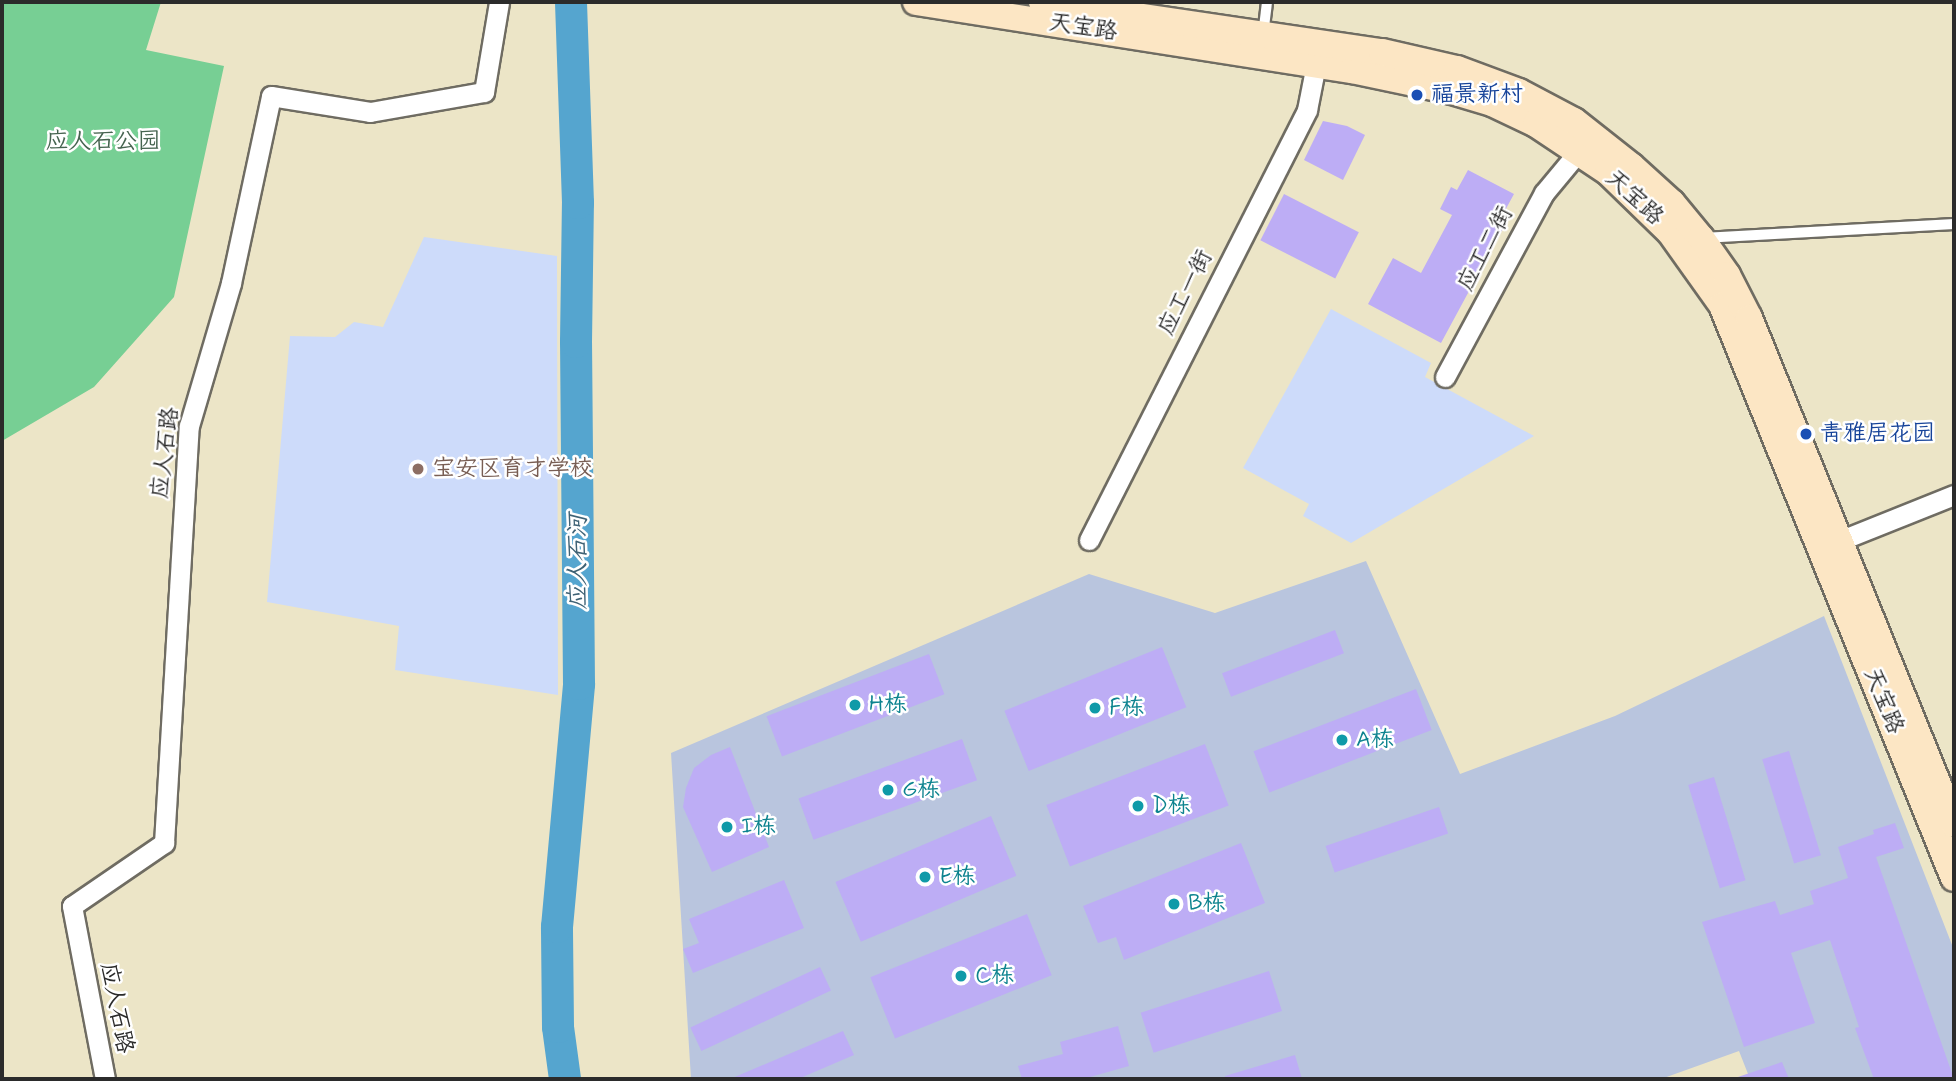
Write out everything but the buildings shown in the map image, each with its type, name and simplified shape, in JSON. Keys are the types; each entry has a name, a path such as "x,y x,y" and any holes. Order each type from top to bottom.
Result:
{"street":[{"name":"应人石路","path":"105,1079 72,906 164,843 189,426 231,283 271,96 370,112 484,92 499,2"},
{"name":"天宝路","path":"916,2 1411,81 1492,103 1536,124 1608,172 1656,216 1699,269 1722,305 1954,878"},
{"name":"天宝路","path":"1042,2 1382,52 1457,69 1519,92 1573,121 1631,166 1672,203 1701,238 1727,275 1749,318 1954,824"},
{"name":"应工一街","path":"1089,540 1307,110 1316,64"},
{"name":"应工二街","path":"1445,377 1544,193 1579,151"},
{"path":"1839,541 1954,495"}],"lane":[{"path":"1263,35 1267,2"},
{"path":"1701,238 1954,224"}],"shaded area":[{"name":"宝安区育才学校","path":"424,237 557,256 558,695 395,670 399,626 267,602 290,336 335,337 354,322 383,327"},
{"path":"1331,309 1431,363 1425,377 1534,436 1351,543 1303,516 1309,504 1243,468"},
{"path":"1366,561 1460,774 1615,716 1824,616 1954,950 1954,1079 1750,1079 1739,1051 1661,1079 691,1079 671,753 1089,574 1215,613"}],"green space":[{"name":"应人石公园","path":"2,2 161,2 146,50 224,66 174,297 94,387 2,441"}],"waterway":[{"name":"应人石河","path":"565,1079 558,1027 557,927 579,684 576,342 578,203 571,2"}],"place":[{"name":"福景新村","path":"1417,95"},
{"name":"青雅居花园","path":"1806,434"},
{"name":"宝安区育才学校","path":"418,469"},
{"name":"H栋","path":"855,705"},
{"name":"F栋","path":"1095,708"},
{"name":"A栋","path":"1342,740"},
{"name":"G栋","path":"888,790"},
{"name":"D栋","path":"1138,806"},
{"name":"I栋","path":"727,827"},
{"name":"E栋","path":"925,877"},
{"name":"B栋","path":"1174,904"},
{"name":"C栋","path":"961,976"}]}
